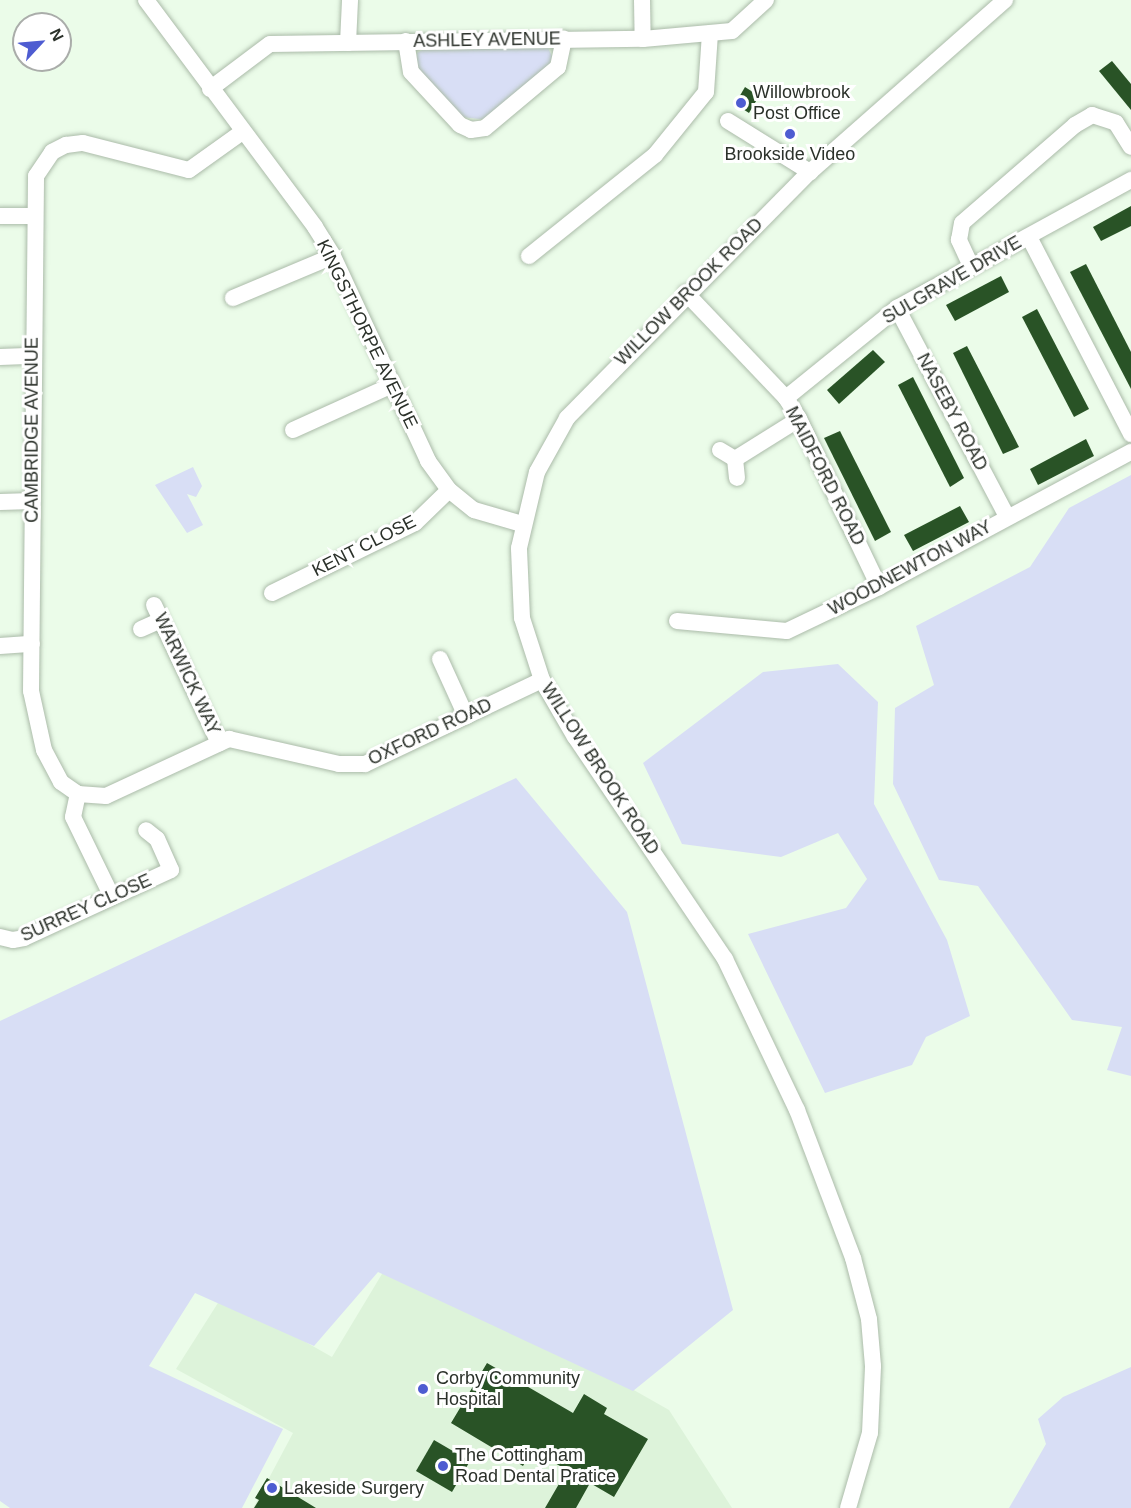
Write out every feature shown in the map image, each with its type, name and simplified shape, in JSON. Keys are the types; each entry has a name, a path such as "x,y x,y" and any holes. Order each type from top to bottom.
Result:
{"street":[{"name":"KINGSTHORPE AVENUE","path":"146,0 242,132 276,172 333,256 428,461 449,490 474,510 522,524"},
{"path":"348,43 350,0"},
{"path":"642,0 643,39"},
{"name":"ASHLEY AVENUE","path":"210,89 270,44 406,40 643,39 732,31 766,0"},
{"name":"WILLOW BROOK ROAD","path":"848,1508 870,1433 873,1366 869,1319 834,1203 797,1110 725,959 575,737 542,680 527,639 519,597 522,524 537,472 567,418 686,293 810,172 1005,0"},
{"path":"529,256 655,155 706,92 710,33"},
{"path":"406,40 411,72 460,125 471,130 485,128 558,67 564,39"},
{"path":"971,266 959,240 962,223 1074,125 1092,115 1116,123 1131,147"},
{"path":"728,121 810,172"},
{"name":"CAMBRIDGE AVENUE","path":"78,794 61,782 52,767 38,731 31,691 33,216 36,176 52,152 66,145 83,143 189,170 242,132"},
{"name":"SULGRAVE DRIVE","path":"786,398 897,308 1131,180"},
{"path":"0,216 33,216"},
{"path":"1029,237 1131,434"},
{"path":"232,298 333,256"},
{"name":"MAIDFORD ROAD","path":"686,293 786,398 799,418 879,587"},
{"name":"NASEBY ROAD","path":"897,308 1007,517"},
{"path":"0,357 33,356"},
{"path":"293,430 392,386"},
{"path":"737,478 727,454 799,418"},
{"name":"WOODNEWTON WAY","path":"676,621 788,631 879,587 1131,452"},
{"name":"KENT CLOSE","path":"272,593 415,523 449,490"},
{"path":"0,501 32,501"},
{"name":"WARWICK WAY","path":"141,630 158,613 219,743"},
{"path":"0,646 32,644"},
{"path":"440,659 466,716"},
{"name":"OXFORD ROAD","path":"78,794 106,795 219,743 246,740 354,766 542,680"},
{"path":"78,794 73,817 112,897"},
{"name":"SURREY CLOSE","path":"0,937 18,940 171,870 157,839 146,830"}],"shaded area":[{"path":"548,48 552,56 549,66 488,120 461,117 418,69 417,53 424,49"},
{"path":"193,467 202,486 196,497 187,494 203,525 187,533 155,485"},
{"path":"1131,475 1131,1076 1107,1070 1122,1027 1072,1020 978,886 939,880 893,784 895,708 934,685 916,626 1030,567 1069,508"},
{"path":"838,664 878,702 874,804 947,940 970,1016 926,1037 912,1065 825,1093 748,934 846,908 867,879 838,833 781,857 682,844 643,763 763,672"},
{"path":"516,778 627,912 733,1310 633,1391 378,1272 314,1346 195,1293 149,1366 283,1429 242,1508 10,1508 0,1501 0,1021"},
{"name":"Corby Community Hospital","path":"394,1254 669,1410 732,1508 253,1508 293,1433 176,1369 223,1295 332,1357"},
{"path":"1131,1367 1131,1508 1009,1508 1046,1444 1038,1419 1063,1397"}],"building":[{"path":"1112,61 1131,84 1131,110 1099,71"},
{"path":"745,87 759,96 749,113 735,104"},
{"path":"1131,206 1131,226 1101,241 1093,227"},
{"path":"1086,264 1131,352 1131,389 1070,272"},
{"path":"1001,276 1009,292 955,321 946,305"},
{"path":"1037,309 1089,409 1074,417 1022,317"},
{"path":"967,346 1019,447 1003,454 953,353"},
{"path":"873,350 885,362 839,404 827,390"},
{"path":"913,377 964,478 950,487 898,385"},
{"path":"840,431 891,532 875,541 824,438"},
{"path":"1086,439 1094,456 1038,485 1030,469"},
{"path":"960,506 969,522 913,551 904,535"},
{"path":"487,1363 573,1413 584,1394 607,1408 604,1414 648,1439 614,1497 590,1483 576,1508 545,1508 567,1470 532,1450 523,1466 451,1423"},
{"name":"The Cottingham Road Dental Pratice","path":"434,1440 470,1461 452,1492 416,1471"},
{"name":"Lakeside Surgery","path":"267,1478 316,1508 254,1508 259,1500 255,1498"}],"place":[{"name":"Willowbrook Post Office","path":"741,103"},
{"name":"Brookside Video","path":"790,134"},
{"name":"Corby Community Hospital","path":"423,1389"},
{"name":"The Cottingham Road Dental Pratice","path":"443,1466"},
{"name":"Lakeside Surgery","path":"272,1488"}]}
